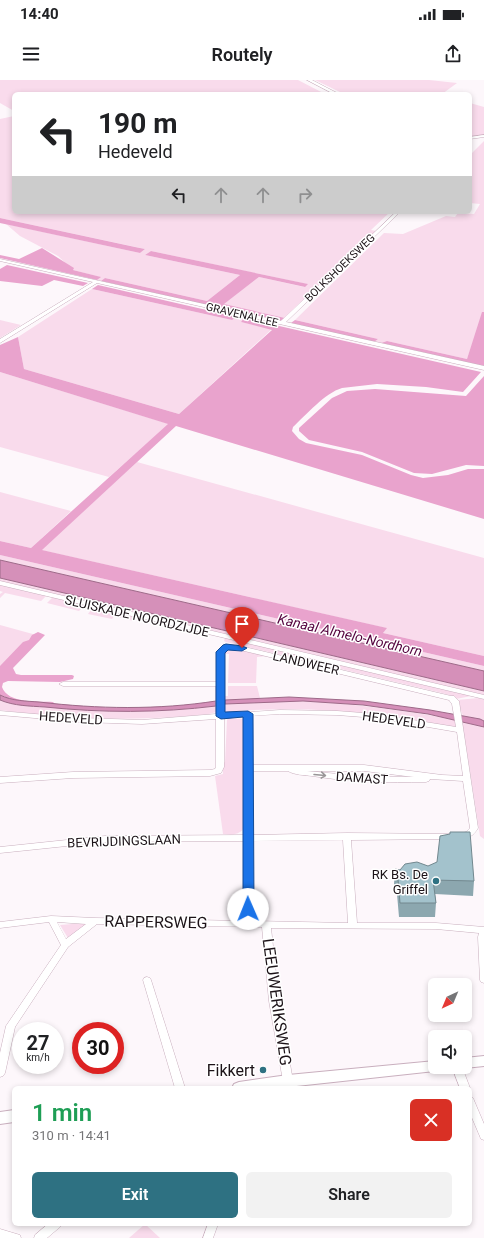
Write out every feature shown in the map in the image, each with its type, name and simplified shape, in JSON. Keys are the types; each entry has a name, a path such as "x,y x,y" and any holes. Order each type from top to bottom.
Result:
{"street":[{"path":"309,80 333,92"},
{"path":"472,138 484,136"},
{"path":"472,142 478,137"},
{"name":"BOLKSHOEKSWEG","path":"282,324 396,214"},
{"name":"GRAVENALLEE","path":"0,260 484,368"},
{"path":"0,341 96,282"},
{"name":"SLUISKADE NOORDZIJDE","path":"0,583 484,697"},
{"name":"LANDWEER","path":"0,780 73,775 210,773 218,771 220,767 221,652 226,647 236,647 448,697 454,700 459,726"},
{"path":"62,684 220,684"},
{"name":"HEDEVELD","path":"0,713 81,720 142,722 280,712 338,713 459,726"},
{"path":"248,714 248,924"},
{"path":"248,837 468,835 474,828 459,726"},
{"name":"DAMAST","path":"249,768 311,766 364,768 442,778"},
{"name":"DAMAST","path":"282,768 310,774 364,779 467,779"},
{"path":"347,836 354,926"},
{"name":"BEVRIJDINGSLAAN","path":"0,850 105,839 248,837"},
{"path":"0,924 51,918 95,921"},
{"path":"51,918 65,945"},
{"name":"RAPPERSWEG","path":"0,1073 10,1026 65,945 95,921 354,926 436,926 483,932"},
{"name":"LEEUWERIKSWEG","path":"266,924 274,1001 288,1081"},
{"path":"483,932 484,980"},
{"path":"146,980 179,1086"},
{"path":"472,1062 484,1061"},
{"path":"253,1086 428,1067"},
{"path":"460,1074 464,1086"},
{"path":"472,1106 484,1136"},
{"path":"0,1118 12,1116"},
{"path":"39,1238 54,1226"},
{"path":"208,1238 211,1226"},
{"path":"0,1234 16,1238"}],"shaded area":[{"path":"0,80 298,80 321,92 12,92 12,110 0,103"},
{"path":"315,80 429,80 457,83 445,92 340,92"},
{"path":"472,104 484,107 484,135 472,137"},
{"path":"12,116 12,214 388,214 371,230 376,231 285,318 223,304 259,277 304,287 307,284 151,251 145,255 240,275 207,301 105,278 101,281 97,280 100,277 73,270 58,256 20,236 6,224 140,253 145,249 0,218 0,119"},
{"path":"484,141 484,312 467,359 387,341 381,343 374,342 378,339 295,320 384,233 403,234 446,216 455,217 457,214 474,214 480,204 472,203 472,153"},
{"path":"0,218 145,249 140,253 0,223"},
{"path":"42,248 74,268 73,270 101,277 97,280 0,258 0,255 19,259"},
{"path":"151,251 308,284 305,287 259,277 224,304 285,318 280,321 101,281 105,278 207,301 240,275 145,255"},
{"path":"7,265 88,283 83,286 54,280 42,286 0,281 0,269"},
{"path":"98,285 237,317 232,320 92,289"},
{"path":"92,289 232,320 237,317 244,318 241,322 272,329 179,414 24,369 18,337"},
{"path":"482,312 484,312 484,366 381,343 387,341 467,359"},
{"path":"244,318 481,372 463,392 426,387 377,384 342,388 329,395 316,405 293,427 292,431 299,439 306,443 362,455 411,475 423,478 448,475 468,469 484,469 484,519 176,426 42,550 387,628 383,633 484,656 484,666 0,555 0,541 31,548 168,424 0,372 0,345 18,337 24,369 179,414 272,330 241,322"},
{"path":"0,320 21,325 0,338"},
{"path":"295,320 378,339 374,342 291,323"},
{"path":"0,372 169,424 109,477 0,447"},
{"path":"484,376 484,466 466,465 432,474 414,473 362,452 309,440 299,431 299,428 332,398 347,391 375,389 466,396"},
{"path":"137,462 484,558 484,656 383,633 386,628 41,550"},
{"path":"0,492 71,511 31,548 0,541"},
{"path":"0,555 484,666 484,671 0,560"},
{"path":"0,560 484,671 484,691 0,578"},
{"path":"0,578 484,691 484,695 0,581"},
{"path":"0,585 46,596 41,601 5,593 0,598 0,594 3,592 0,591"},
{"path":"53,597 85,605 79,611 47,603"},
{"path":"94,606 136,617 133,621 114,616 112,619 88,614"},
{"path":"0,625 40,636 0,671"},
{"path":"38,632 45,635 13,668 16,674 72,675 74,676 73,679 60,682 8,681 3,683 2,687 10,696 17,699 53,702 55,704 13,700 0,695 0,666 23,642 29,640 32,635"},
{"path":"225,638 471,696 456,699 453,696 438,692 226,642 224,641"},
{"path":"229,649 267,656 257,657 256,683 228,683 229,654 225,654 225,652"},
{"path":"228,686 257,686 260,698 225,700 224,696 228,696"},
{"path":"0,695 19,700 83,706 128,708 172,706 216,701 216,706 152,711 88,710 16,705 0,700"},
{"path":"289,697 364,701 430,710 480,719 484,721 484,727 428,714 363,705 303,701 225,704 225,700"},
{"path":"484,699 484,721 463,716 457,700"},
{"path":"0,700 22,705 109,711 152,711 216,706 216,712 209,714 130,719 52,716 0,710"},
{"path":"303,701 418,713 456,720 457,726 453,727 397,717 340,711 284,709 227,712 224,710 225,704 231,703"},
{"path":"228,718 244,719 244,828 235,834 223,834 215,776 223,774"},
{"path":"462,721 484,727 484,839 480,836"},
{"path":"84,923 87,925 68,938 60,925"},
{"path":"143,1226 147,1226 160,1238 129,1238"}],"building":[{"name":"RK Bs. De Griffel","path":"450,832 470,832 474,881 433,880 436,903 400,903 398,879 396,879 395,869 400,870 405,864 417,862 428,866 437,862 440,836 450,834"}],"place":[{"name":"RK Bs. De Griffel","path":"436,881"},
{"name":"Fikkert","path":"263,1070"}],"route":[{"path":"242,648 230,646 223,649 221,652 220,684 221,716 248,714 248,909"}],"water label":[{"name":"Kanaal Almelo-Nordhorn","path":"350,635"}]}
